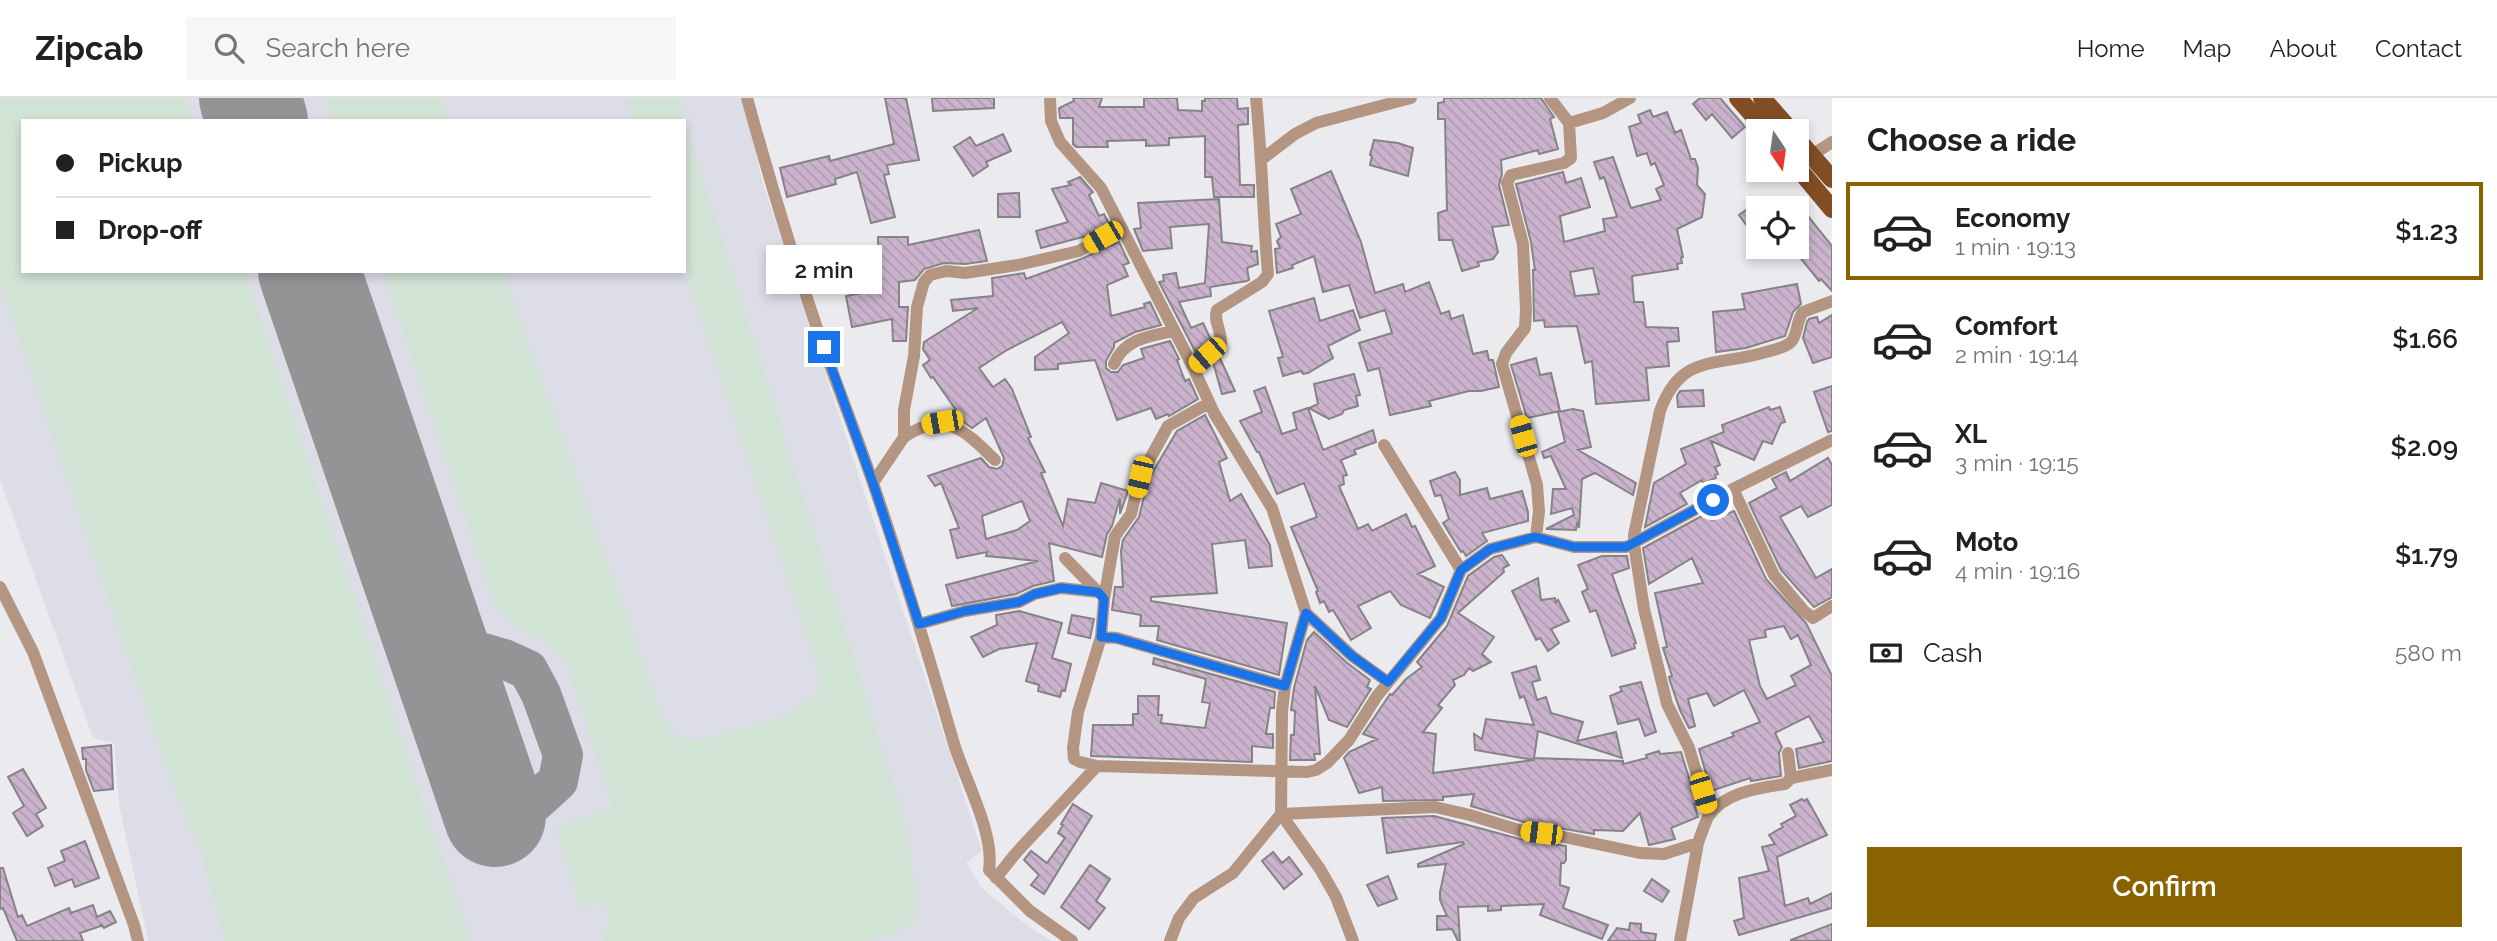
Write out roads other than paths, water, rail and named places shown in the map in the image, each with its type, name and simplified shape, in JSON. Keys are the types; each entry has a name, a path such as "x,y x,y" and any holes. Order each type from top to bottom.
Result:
{"main road":[{"path":"1738,98 1756,119"},
{"path":"1762,98 1780,119"},
{"path":"1812,155 1832,178"},
{"path":"1810,182 1832,208"}],"street":[{"path":"747,98 776,204 873,483 919,624 958,757 987,835 991,852 989,870 1030,911 1072,941"},
{"path":"1050,98 1051,121 1060,142 1101,188 1194,367 1209,403 1272,508 1306,613 1352,656 1388,682"},
{"path":"1194,367 1221,343 1222,335 1215,317 1217,310 1262,282 1268,274 1256,98"},
{"path":"1262,159 1289,138 1316,123 1411,98"},
{"path":"1535,537 1539,511 1537,485 1502,364 1506,353 1525,328 1526,310 1523,244 1507,183 1511,175 1564,163 1571,158 1569,123 1550,98"},
{"path":"1569,123 1603,113 1630,98"},
{"path":"1812,155 1832,142"},
{"path":"904,437 904,410 914,356 917,307 924,282 930,275 946,271 965,273 1018,265 1079,251 1121,227"},
{"path":"1709,815 1689,748 1667,704 1644,609 1634,544 1633,535 1660,411 1667,392 1678,378 1693,367 1749,357 1784,346 1794,337 1803,312 1832,301"},
{"path":"1114,364 1119,351 1133,341 1174,331"},
{"path":"1209,403 1168,426 1140,477 1131,514 1115,536 1101,595 1101,637 1078,712 1073,748 1074,759 1080,762 1097,765 1307,772 1316,770 1327,763 1349,740 1377,696 1441,618 1461,570 1490,549 1535,537 1574,547 1626,547 1733,489 1832,440"},
{"path":"873,483 904,437 920,426 942,422 959,429 995,460"},
{"path":"1384,445 1461,570"},
{"path":"1733,489 1774,575 1804,611 1813,618 1832,606"},
{"path":"1065,558 1101,595"},
{"path":"0,587 33,652 138,941"},
{"path":"919,624 965,611 1019,602 1035,594 1061,588 1101,595"},
{"path":"1306,613 1285,686 1282,711 1281,814 1320,869 1336,897 1353,941"},
{"path":"1101,637 1116,638 1285,686"},
{"path":"1788,752 1791,778"},
{"path":"996,878 1097,765"},
{"path":"1680,941 1698,843 1709,815 1738,794 1751,789 1785,785 1791,778 1832,770"},
{"path":"1170,941 1179,918 1194,898 1233,873 1281,814 1435,807 1522,831 1640,853 1664,854 1698,843"}]}
